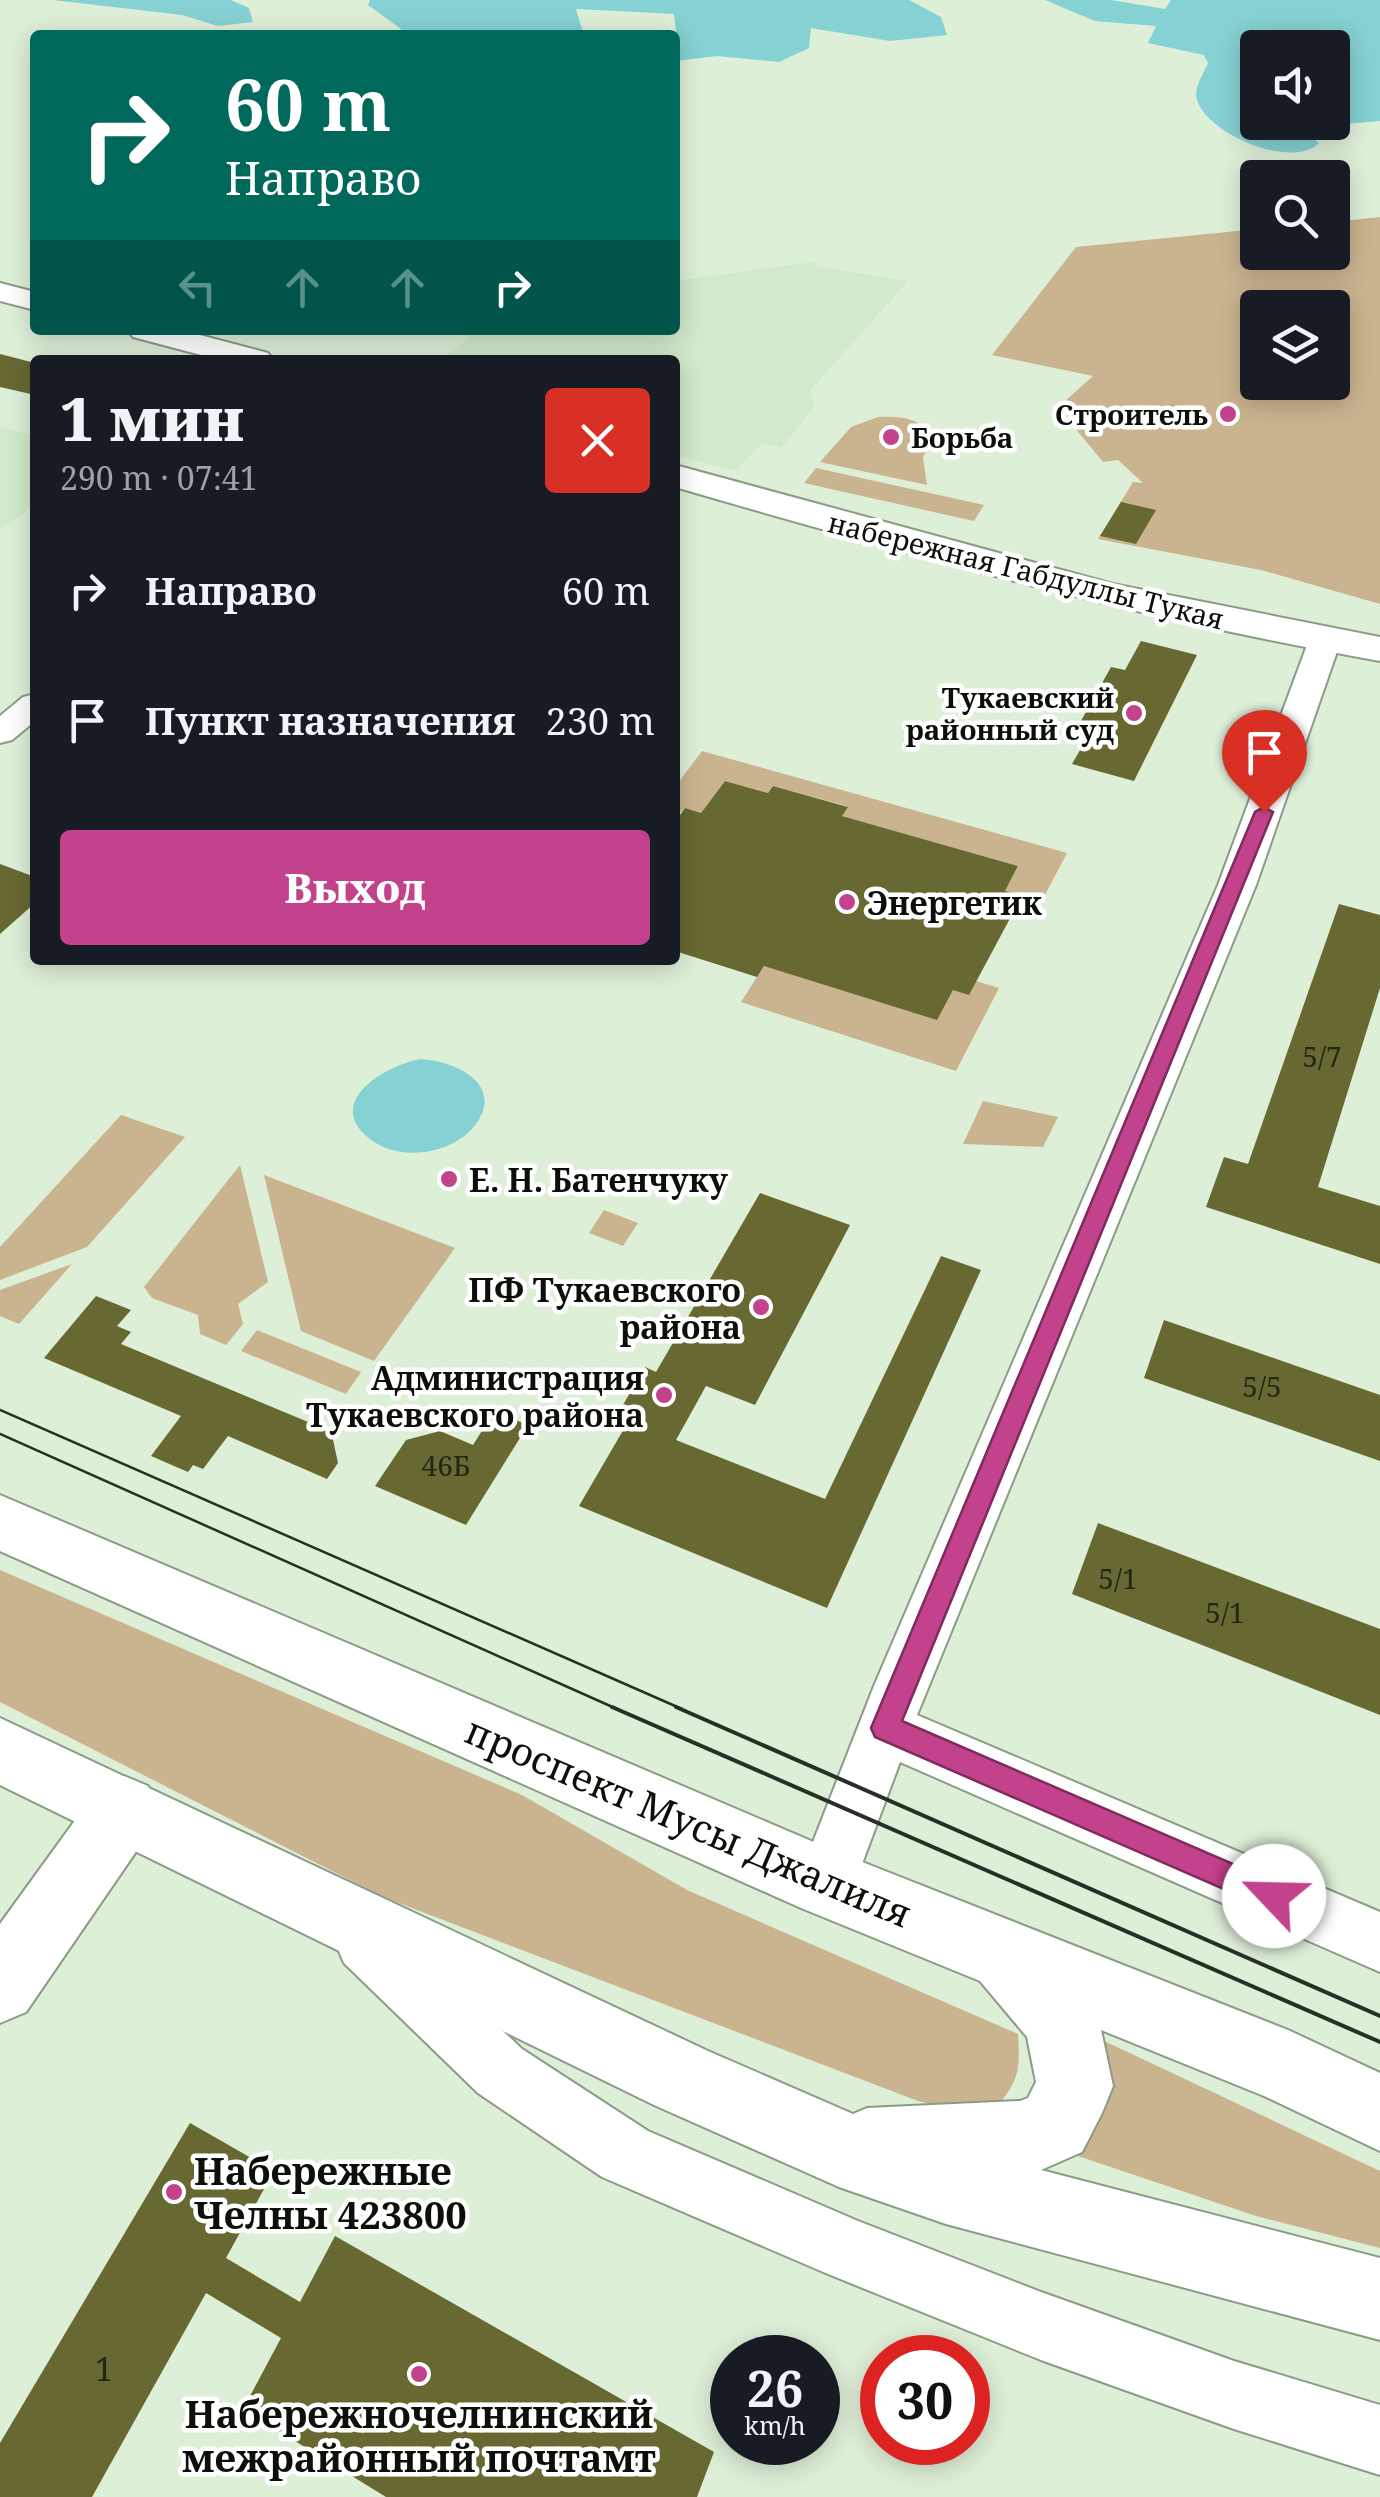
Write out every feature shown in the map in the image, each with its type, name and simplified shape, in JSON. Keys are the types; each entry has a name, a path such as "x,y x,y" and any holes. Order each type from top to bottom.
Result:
{"main road":[{"path":"0,292 30,300"},
{"path":"163,335 238,355"},
{"name":"набережная Габдуллы Тукая","path":"680,477 1100,594 1380,649"},
{"name":"проспект Мусы Джалиля","path":"0,1522 826,1883 1288,2068 1380,2113"},
{"path":"0,1750 681,2078 840,2148 946,2186 1380,2298"},
{"path":"0,1986 124,1810"},
{"path":"840,2148 1022,2140 1055,2125 1074,2086 1060,2019 1000,1951"},
{"path":"1288,2068 1380,2073"}],"street":[{"path":"826,1883 885,1728 1236,885 1326,640"},
{"path":"0,733 30,708"},
{"path":"885,1728 1380,1942"},
{"path":"332,1909 500,2071 625,2154 1007,2313 1234,2395 1380,2440"}],"shaded area":[{"name":"Строитель","path":"1380,217 1380,604 1261,570 1098,539 1133,482 1143,483 1118,460 1103,462 1075,428 1086,427 1065,401 1093,376 992,355 1076,247 1240,231 1240,270 1350,270 1350,220"},
{"path":"814,262 818,267 908,281 810,391 815,406 781,448 762,443 736,471 680,456 680,355 447,355 469,338 465,335 680,335 680,280"},
{"path":"878,417 915,421 931,436 923,458 927,485 820,462 851,427"},
{"path":"0,427 30,435 30,509 0,530"},
{"path":"816,468 984,505 974,521 804,483"},
{"path":"702,751 1067,853 1035,914 1015,908 1005,891 1018,866 842,816 847,806 773,786 768,793 725,781 701,813 685,808 680,812 680,780"},
{"path":"764,966 953,990 976,981 999,988 956,1071 741,1002"},
{"path":"983,1101 1058,1117 1043,1147 963,1144"},
{"path":"121,1115 185,1137 87,1247 0,1280 0,1247"},
{"path":"240,1165 268,1282 238,1304 243,1324 226,1345 200,1334 198,1315 152,1298 144,1287"},
{"path":"264,1175 455,1248 374,1361 301,1331"},
{"path":"604,1210 638,1223 623,1246 589,1233"},
{"path":"72,1264 19,1324 0,1316 0,1290"},
{"path":"257,1330 361,1372 346,1394 241,1351"},
{"path":"0,1570 522,1795 687,1890 1018,2034 1015,2080 999,2104 951,2109 918,2101 383,1897 0,1702"},
{"path":"1100,2039 1380,2171 1380,2248 1256,2216 1078,2156 1096,2114"}],"water":[{"path":"53,0 231,0 249,8 253,22 218,26 182,15"},
{"path":"370,0 909,0 941,17 947,35 890,41 811,28 809,48 779,62 717,56 680,60 680,30 676,30 674,14 576,9 582,30 401,30 368,5"},
{"path":"1045,0 1111,0 1165,9 1171,0 1380,0 1380,121 1350,124 1350,30 1240,30 1240,139 1217,125 1197,100 1198,86 1208,63 1204,55 1148,43 1156,26 1095,21"},
{"path":"1242,140 1319,143 1291,153"},
{"path":"421,1059 448,1064 472,1077 484,1097 483,1110 466,1134 441,1148 411,1153 382,1146 357,1125 353,1112 356,1099 377,1077"}],"building":[{"path":"0,354 30,362 30,394 0,387"},
{"path":"1121,502 1156,510 1136,544 1100,536"},
{"name":"Тукаевский районный суд","path":"1141,641 1197,655 1134,781 1072,764 1091,731 1077,728 1111,667 1125,670"},
{"name":"Энергетик","path":"725,781 768,793 773,786 848,807 842,816 1018,866 1005,891 1022,896 969,995 953,990 937,1020 764,966 757,977 680,953 680,815 685,808 701,813"},
{"path":"0,864 30,875 30,907 0,934"},
{"path":"1339,904 1380,915 1380,988 1318,1187 1380,1206 1380,1264 1206,1207 1224,1157 1248,1164"},
{"name":"Администрация Тукаевского района","path":"760,1193 850,1225 755,1405 706,1386 676,1440 825,1499 941,1256 981,1270 827,1608 579,1506 625,1427 613,1422 645,1367 656,1372"},
{"path":"96,1296 131,1310 117,1326 131,1332 121,1344 325,1429 332,1435 338,1463 327,1479 228,1436 203,1469 193,1465 188,1472 151,1456 181,1416 44,1358"},
{"path":"1164,1320 1380,1395 1380,1461 1144,1378"},
{"path":"501,1414 528,1425 466,1525 375,1486 406,1440 440,1431 473,1445 490,1418"},
{"path":"1098,1523 1380,1629 1380,1715 1072,1594"},
{"name":"Набережночелнинский межрайонный почтамт","path":"190,2123 274,2171 226,2258 300,2302 335,2236 710,2450 710,2463 697,2497 386,2497 243,2409 281,2338 206,2293 92,2497 0,2497 0,2443"}],"tram line":[{"path":"0,1410 682,1709"},
{"path":"0,1434 617,1709"},
{"path":"612,1707 1380,2042"},
{"path":"676,1707 1380,2016"}],"place":[{"name":"Строитель","path":"1228,414"},
{"name":"Борьба","path":"891,437"},
{"name":"Тукаевский районный суд","path":"1134,713"},
{"name":"Энергетик","path":"847,902"},
{"name":"Е. Н. Батенчуку","path":"449,1179"},
{"name":"ПФ Тукаевского района","path":"761,1307"},
{"name":"Администрация Тукаевского района","path":"664,1395"},
{"name":"Набережные Челны 423800","path":"174,2192"},
{"name":"Набережночелнинский межрайонный почтамт","path":"419,2374"}],"route":[{"path":"1264,812 885,1728 1274,1896"}]}
